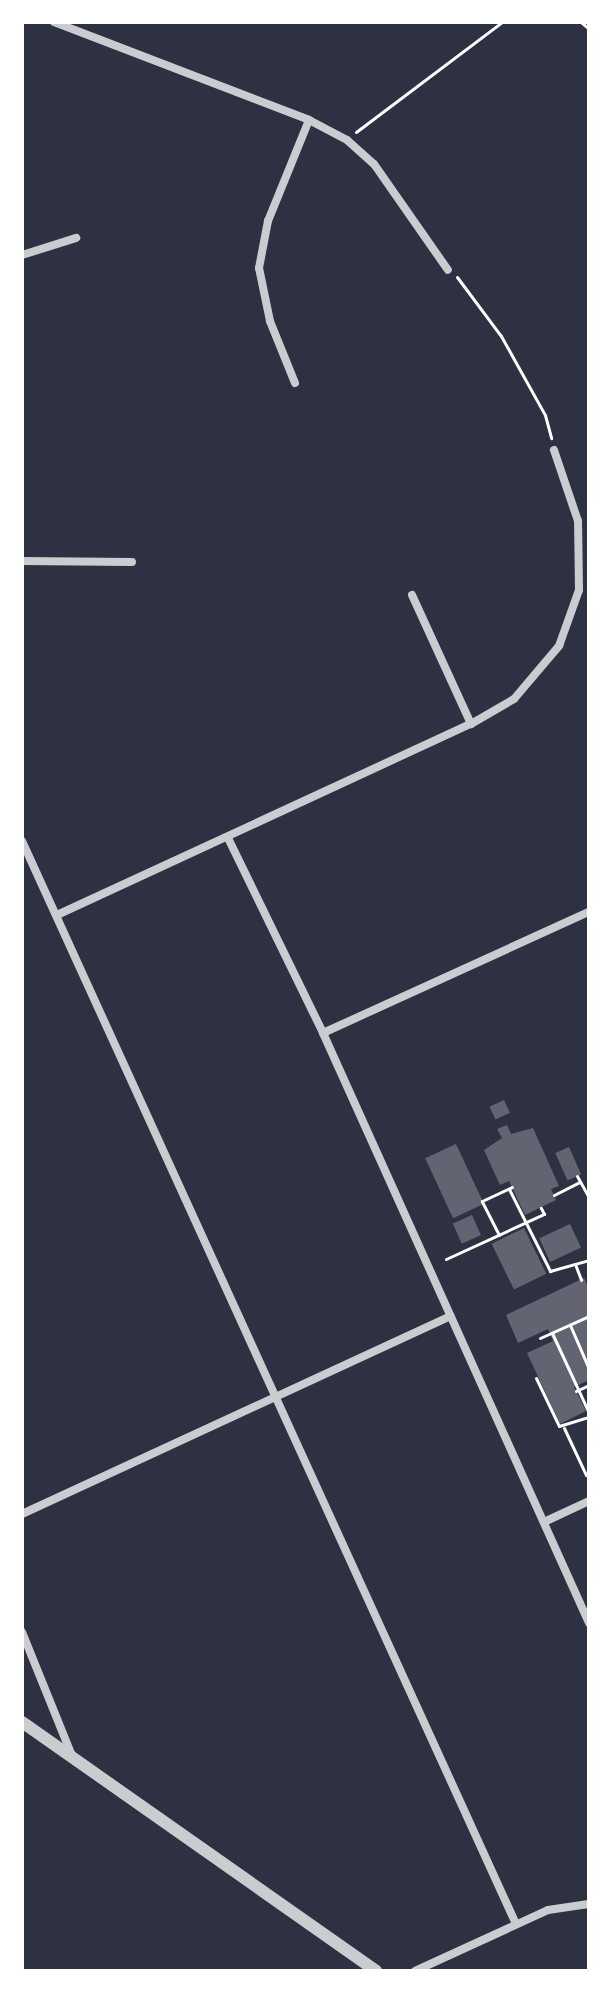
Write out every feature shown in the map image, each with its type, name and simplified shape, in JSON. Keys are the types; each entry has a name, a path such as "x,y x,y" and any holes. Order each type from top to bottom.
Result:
{"street":[{"path":"54,22 309,120 347,140 374,164 448,270"},
{"path":"295,383 270,321 259,268 268,221 309,120"},
{"path":"22,255 76,238"},
{"path":"57,915 471,724 514,699 541,671 559,646 584,591 578,521 554,450"},
{"path":"22,561 132,562"},
{"path":"412,595 471,724"},
{"path":"228,838 323,1033 589,1623"},
{"path":"22,841 516,1924"},
{"path":"323,1033 589,912"},
{"path":"22,1514 451,1316"},
{"path":"544,1522 589,1501"},
{"path":"22,1632 72,1756"},
{"path":"22,1722 376,1971"},
{"path":"415,1971 563,1905 589,1904"}],"path":[{"path":"347,140 502,22"},
{"path":"581,22 589,29"},
{"path":"448,270 465,283 501,336 545,415 554,450"},
{"path":"577,1176 589,1198"},
{"path":"554,1195 580,1182"},
{"path":"499,1235 482,1201 511,1188 550,1271 589,1260"},
{"path":"446,1259 544,1214 541,1208"},
{"path":"575,1264 581,1280"},
{"path":"540,1338 589,1316"},
{"path":"570,1325 589,1369"},
{"path":"552,1333 577,1390 587,1404 589,1415 564,1428"},
{"path":"536,1378 586,1475"},
{"path":"577,1390 589,1386"}],"building":[{"path":"504,1100 510,1113 495,1119 489,1107"},
{"path":"507,1125 511,1134 533,1128 559,1186 551,1189 556,1200 525,1215 509,1181 500,1185 484,1150 502,1138 497,1129"},
{"path":"456,1144 484,1204 453,1218 425,1158"},
{"path":"569,1147 581,1174 567,1181 555,1153"},
{"path":"472,1215 481,1235 462,1244 453,1224"},
{"path":"570,1224 581,1248 550,1262 539,1238"},
{"path":"524,1228 546,1274 514,1290 492,1244"},
{"path":"584,1278 589,1288 589,1380 574,1387 586,1411 560,1424 527,1353 553,1341 548,1329 518,1343 506,1315"}]}
